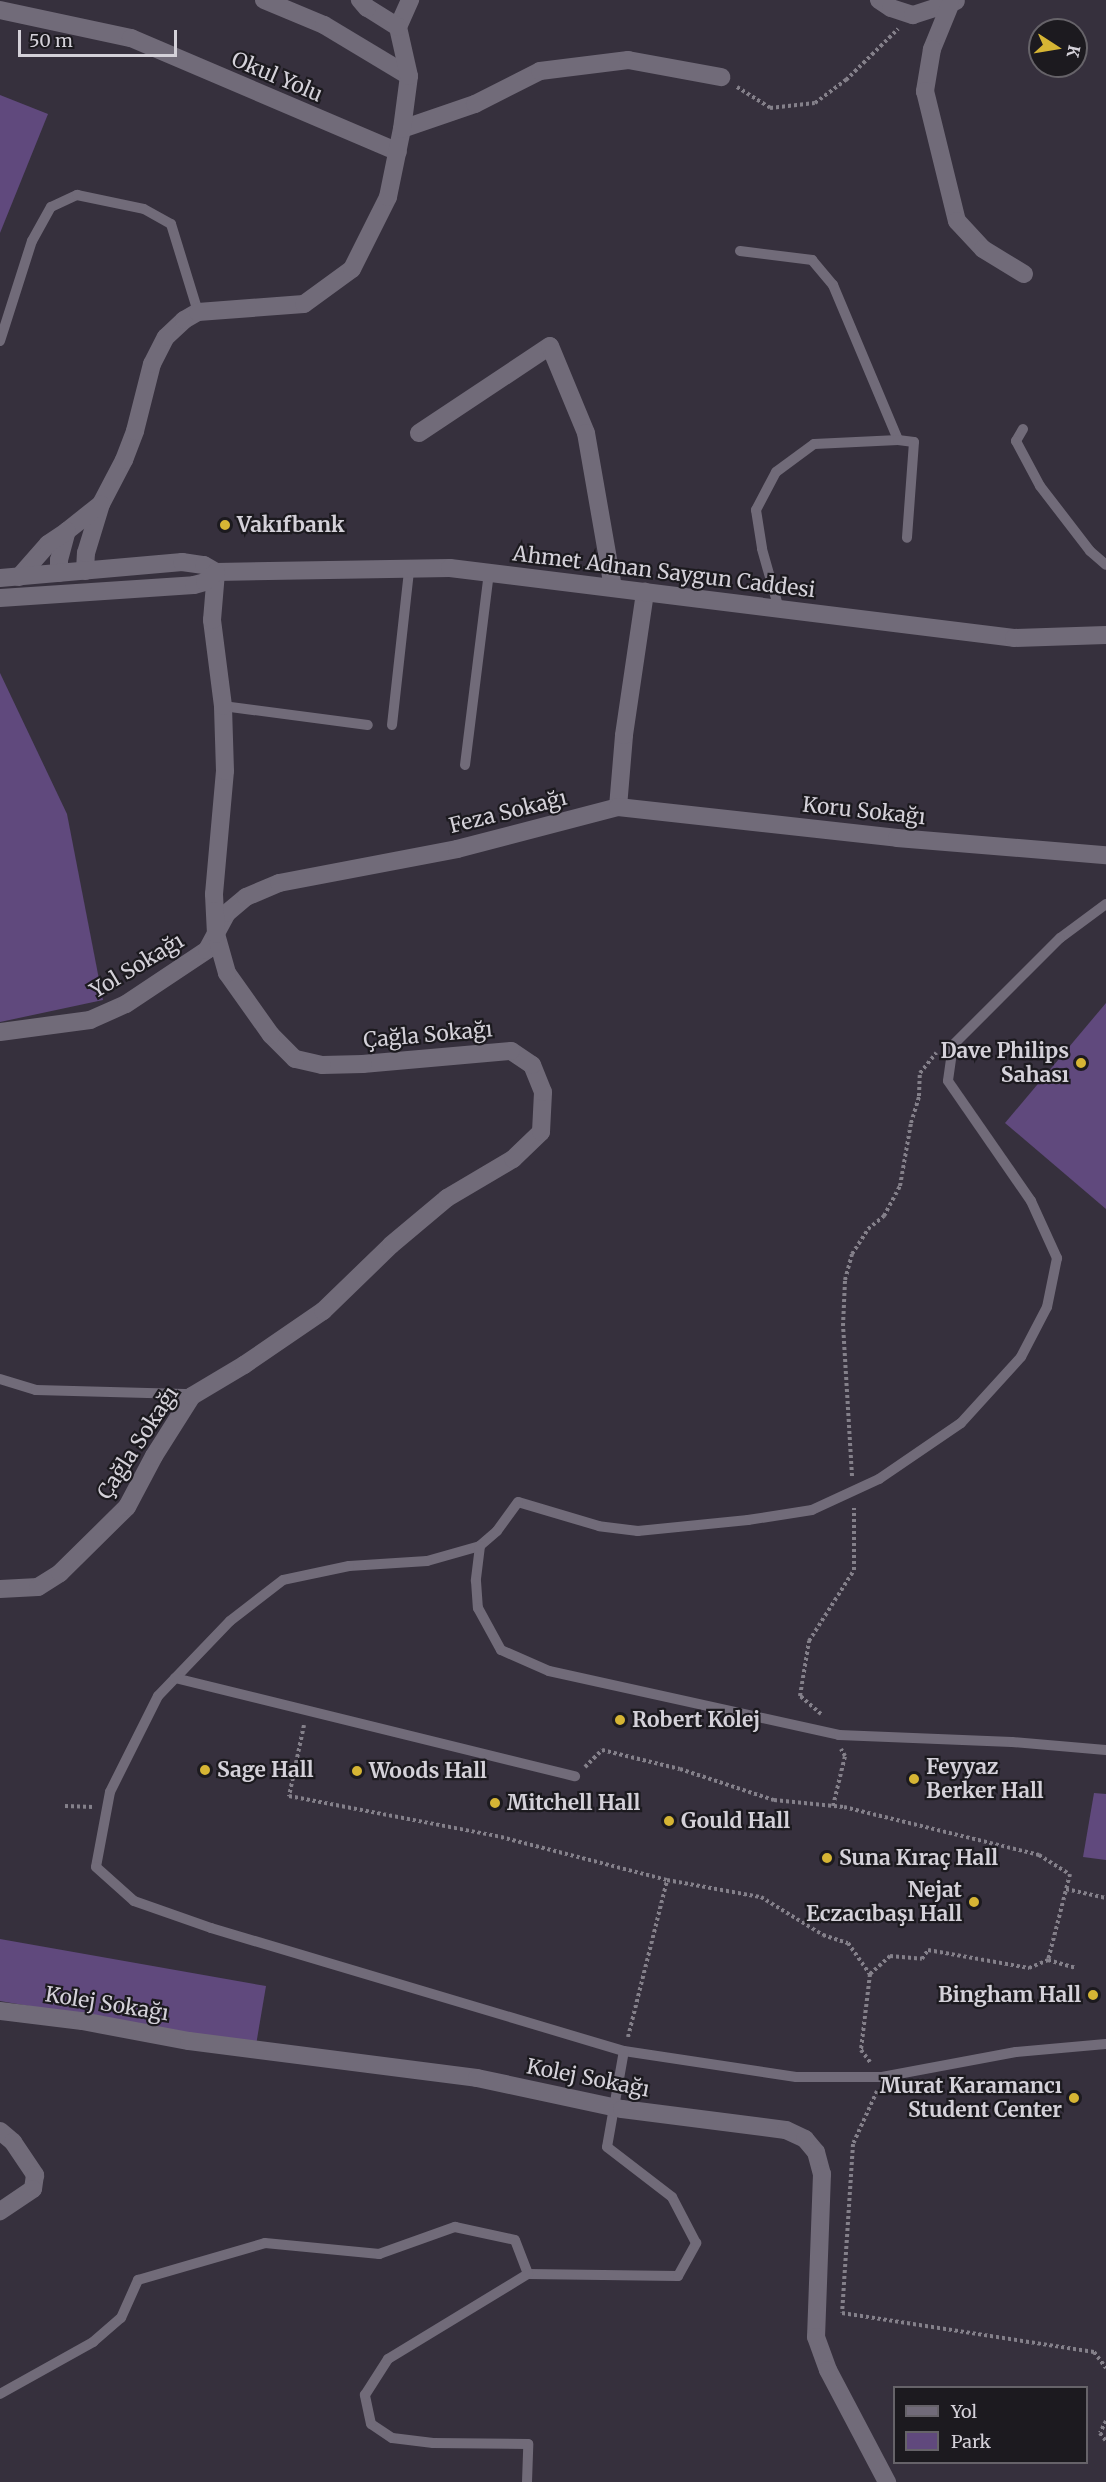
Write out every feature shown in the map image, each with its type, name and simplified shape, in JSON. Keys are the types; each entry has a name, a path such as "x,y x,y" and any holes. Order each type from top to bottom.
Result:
{"street":[{"path":"264,0 324,25 409,76"},
{"path":"360,0 367,8 398,27"},
{"path":"87,592 86,553 100,504 135,432 153,364 166,337 184,320 198,312 304,304 352,269 388,197 398,152 409,76 398,27 410,0"},
{"path":"879,0 891,8 913,15 954,3"},
{"path":"954,3 932,49 925,91 957,221 983,249 1024,274"},
{"name":"Okul Yolu","path":"0,10 131,38 398,152"},
{"path":"402,129 475,104 540,71 628,60 721,77"},
{"path":"419,433 550,346 586,433 613,588"},
{"path":"19,577 48,544 100,504"},
{"path":"63,594 59,560 67,531"},
{"name":"Ahmet Adnan Saygun Caddesi","path":"0,578 182,562 204,565 216,572 450,568 1014,638 1106,635"},
{"name":"Ahmet Adnan Saygun Caddesi","path":"0,598 194,585 205,582 216,572"},
{"name":"Çağla Sokağı","path":"0,1589 38,1587 60,1573 127,1507 154,1456 194,1394 244,1365 323,1311 391,1245 447,1198 513,1159 541,1132 543,1092 532,1065 511,1051 363,1064 322,1065 295,1059 272,1035 227,973 216,934 214,894 225,771 222,706 212,620 216,572"},
{"path":"618,807 624,735 645,592"},
{"name":"Koru Sokağı","path":"618,807 897,838 1106,855"},
{"name":"Feza Sokağı","path":"216,934 227,913 246,897 279,884 457,849 618,807"},
{"name":"Yol Sokağı","path":"0,1032 90,1020 126,1004 207,950 216,934"},
{"name":"Kolej Sokağı","path":"0,2011 82,2020 189,2040 477,2078 622,2109 786,2130 805,2139 816,2152 822,2174 816,2337 828,2370 886,2482"},
{"path":"0,2131 13,2142 34,2175 33,2189 20,2200 0,2211"}],"lane":[{"path":"0,341 32,241 51,207 77,195 144,209 171,224 198,312"},
{"path":"740,251 812,260 833,285 898,441"},
{"path":"1023,429 1016,441 1040,486 1090,551 1106,565"},
{"path":"779,609 762,549 756,510 776,472 814,444 914,442 907,538"},
{"path":"392,725 409,570"},
{"path":"465,765 489,573"},
{"path":"222,706 368,725"},
{"path":"1106,904 1060,938 953,1045 948,1081 1031,1201 1057,1258 1047,1307 1022,1357 961,1423 879,1479 812,1510 748,1520 638,1531 599,1526 518,1502 497,1531 480,1546 427,1561 349,1566 284,1580 230,1621 158,1696 110,1792 96,1868 134,1901 211,1928 624,2051 796,2077 882,2077 1016,2052 1106,2044"},
{"path":"0,1379 36,1390 194,1394"},
{"path":"480,1546 476,1581 478,1608 501,1650 549,1671 833,1733 1106,1750"},
{"path":"175,1678 575,1776"},
{"path":"527,2482 528,2444 433,2444 392,2438 371,2424 365,2395 388,2359 528,2274 678,2276 696,2243 672,2197 607,2147 624,2051"},
{"path":"0,2394 93,2342 121,2318 138,2280 265,2243 379,2254 455,2227 515,2240 528,2274"}],"path":[{"path":"721,77 770,108 815,103 846,80 913,15"},
{"path":"833,1806 845,1756 827,1719 800,1696 809,1641 854,1570 854,1491 843,1326 845,1280 852,1254 868,1229 884,1216 900,1186 911,1123 919,1096 920,1073 942,1047"},
{"path":"307,1710 289,1796 501,1838 667,1880 761,1897 823,1935 848,1943 870,1974"},
{"path":"575,1776 602,1750 680,1769 774,1800 833,1806 1039,1855 1070,1874 1048,1960"},
{"path":"65,1806 106,1807"},
{"path":"624,2051 667,1880"},
{"path":"1066,1889 1106,1898"},
{"path":"861,2050 870,1974 890,1956 922,1959 928,1950 1029,1968 1048,1960 1076,1968"},
{"path":"882,2077 854,2144 842,2313 1094,2352 1106,2368"},
{"path":"1106,2421 1100,2433 1106,2441"}],"green space":[{"path":"0,95 48,114 0,233"},
{"path":"0,673 67,814 103,1000 0,1022"},
{"name":"Dave Philips Sahası","path":"1106,1003 1106,1209 1005,1123"},
{"path":"1094,1793 1106,1794 1106,1860 1083,1857"},
{"path":"0,1939 266,1986 256,2045 0,2001"}],"place":[{"name":"Vakıfbank","path":"225,525"},
{"name":"Dave Philips Sahası","path":"1081,1063"},
{"name":"Robert Kolej","path":"620,1720"},
{"name":"Sage Hall","path":"205,1770"},
{"name":"Woods Hall","path":"357,1771"},
{"name":"Feyyaz Berker Hall","path":"914,1779"},
{"name":"Mitchell Hall","path":"495,1803"},
{"name":"Gould Hall","path":"669,1821"},
{"name":"Suna Kıraç Hall","path":"827,1858"},
{"name":"Nejat Eczacıbaşı Hall","path":"974,1902"},
{"name":"Bingham Hall","path":"1093,1995"},
{"name":"Murat Karamancı Student Center","path":"1074,2098"}]}
